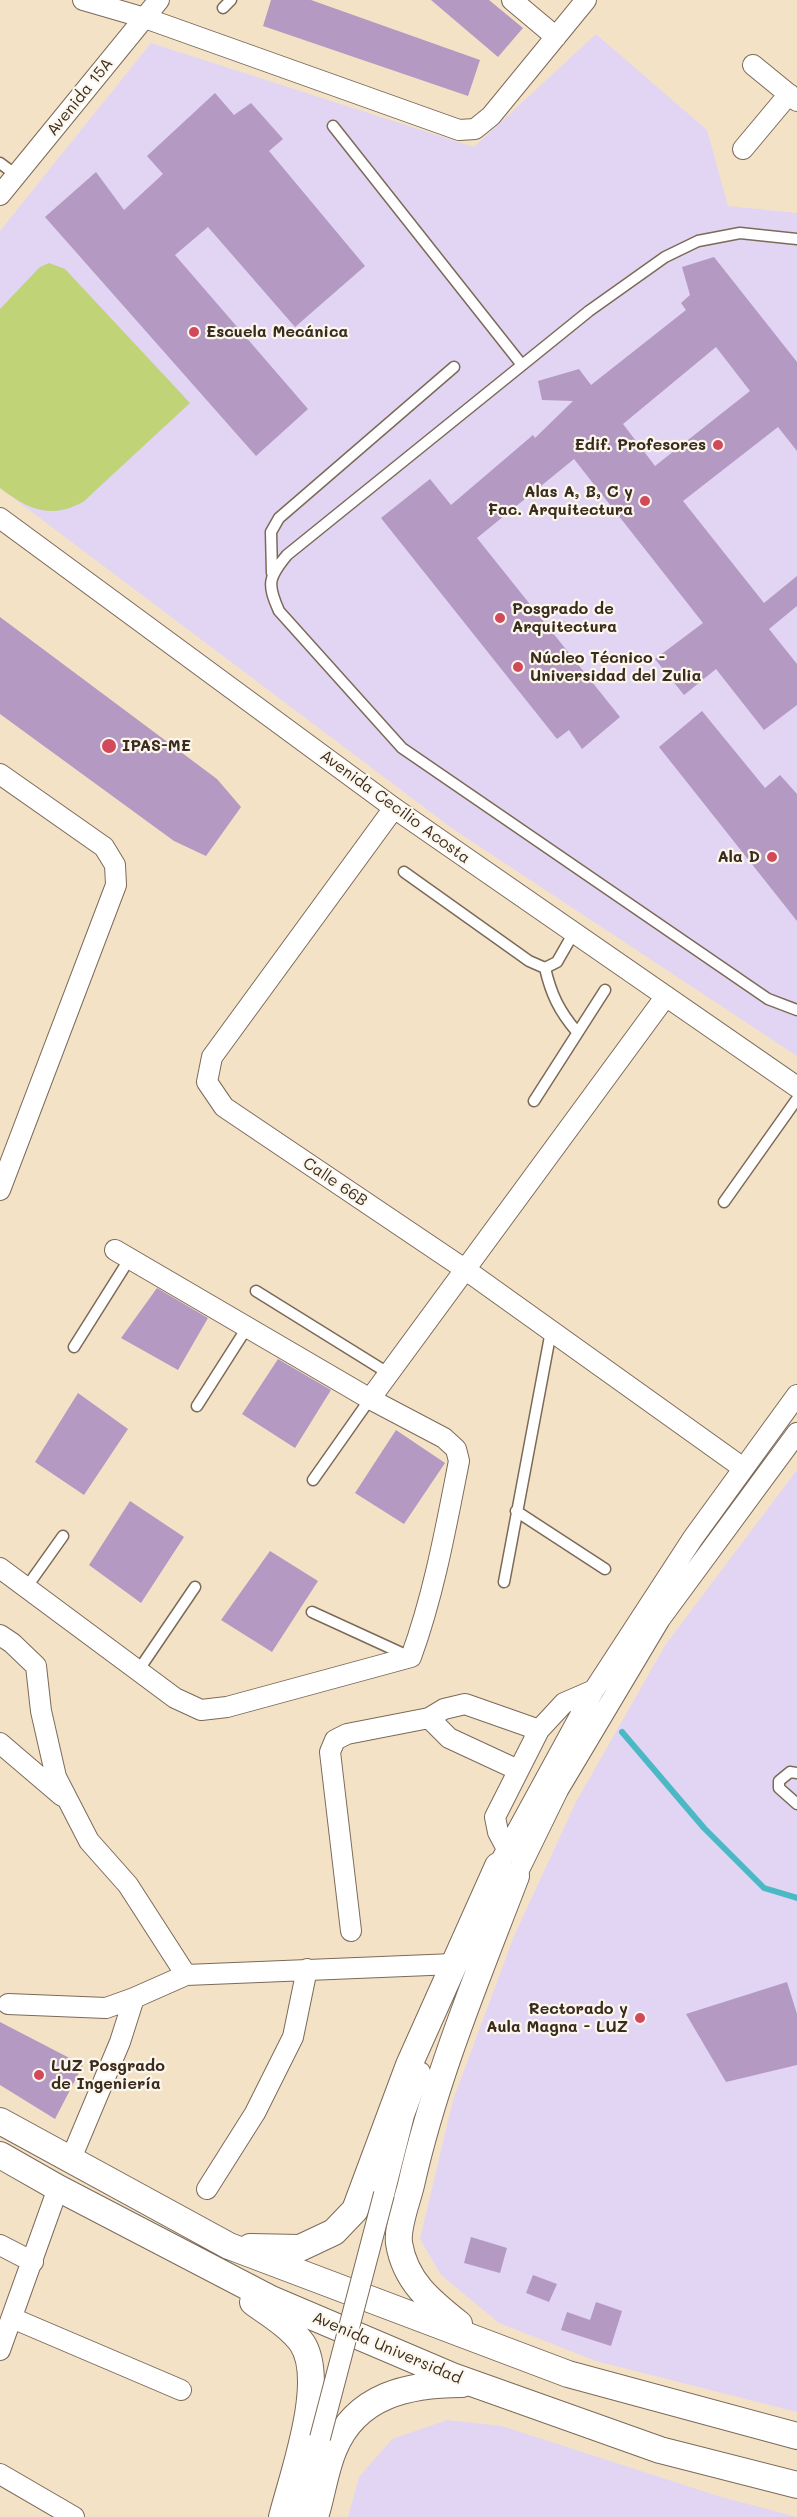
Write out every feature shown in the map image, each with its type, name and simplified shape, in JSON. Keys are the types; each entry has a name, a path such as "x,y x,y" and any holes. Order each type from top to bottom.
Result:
{"street":[{"path":"83,0 145,18 459,130 475,129 491,116 586,0"},
{"name":"Avenida 15A","path":"0,195 159,0"},
{"path":"512,0 556,37"},
{"path":"743,149 793,97 753,65"},
{"name":"Avenida Cecilio Acosta","path":"0,518 394,808 797,1087"},
{"path":"0,774 104,847 115,865 116,885 0,1190"},
{"name":"Calle 66B","path":"394,808 212,1057 207,1082 224,1107 466,1270 743,1468"},
{"path":"370,1399 666,996"},
{"path":"0,1568 175,1698 201,1710 227,1707 411,1657 443,1544 459,1461 456,1449 444,1438 370,1399 123,1254"},
{"path":"229,2246 300,2248 334,2232 355,2211 409,2065 454,1964 594,1690 743,1468 797,1395"},
{"path":"299,2517 404,2115 432,2038 494,1899 507,1864 558,1790 660,1619 797,1433"},
{"path":"0,1635 36,1666 41,1711 56,1777 89,1841 128,1885 186,1975"},
{"path":"481,2340 426,2298 406,2271 399,2240 423,2132 507,1864 495,1817 539,1730 564,1703 594,1690"},
{"path":"351,1931 330,1752 335,1740 347,1734 429,1718 444,1709 465,1704 539,1730"},
{"path":"429,1718 449,1738 518,1770"},
{"path":"2,1747 69,1802"},
{"path":"8,2004 106,2008 186,1975 454,1964"},
{"path":"207,2189 255,2113 293,2037 308,1969"},
{"path":"70,2161 120,2043 134,1998"},
{"path":"0,2121 229,2246 568,2374 797,2436"},
{"name":"Avenida Universidad","path":"0,2155 58,2188 271,2299 472,2384 660,2450 797,2485"},
{"path":"0,2350 58,2188"},
{"path":"0,2245 33,2262"},
{"path":"214,2269 284,2325 302,2343 312,2367 312,2397 282,2517"},
{"path":"12,2318 181,2390"},
{"path":"315,2517 334,2449 347,2426 362,2409 401,2389 436,2384 472,2384"},
{"path":"0,2474 74,2517"}],"lane":[{"path":"333,126 522,365"},
{"path":"0,163 16,175"},
{"path":"272,573 287,555 588,311 655,264 698,241 740,233 797,239"},
{"path":"454,366 279,518 271,532 271,591 279,611 402,748 768,999 797,1010"},
{"path":"404,872 529,961 545,968 556,1003 577,1032"},
{"path":"545,968 557,962 573,934"},
{"path":"534,1101 605,990"},
{"path":"724,1202 797,1099"},
{"path":"74,1347 123,1254"},
{"path":"256,1291 388,1373"},
{"path":"197,1406 248,1326"},
{"path":"504,1582 551,1331"},
{"path":"313,1480 370,1399"},
{"path":"516,1511 605,1569"},
{"path":"26,1588 63,1536"},
{"path":"138,1671 195,1587"},
{"path":"312,1612 411,1657"},
{"path":"797,1773 790,1772 779,1781 779,1788 797,1804"}],"shaded area":[{"name":"Núcleo Técnico - Universidad del Zulia","path":"596,34 707,130 728,206 797,213 797,1056 453,829 0,488 0,231 151,43 474,147"},
{"name":"Rectorado y Aula Magna - LUZ","path":"797,1470 797,2412 596,2361 499,2323 441,2275 420,2239 453,2100 514,1936 576,1802 666,1644"},
{"path":"447,2420 502,2426 718,2496 797,2517 348,2517 359,2477 392,2439"}],"green space":[{"path":"49,263 65,269 190,403 83,502 60,510 49,511 39,510 20,502 0,488 0,309 40,267"}],"building":[{"path":"271,0 311,0 480,60 468,96 263,26"},
{"path":"431,0 489,0 523,28 498,57"},
{"path":"215,93 234,115 251,103 283,139 269,151 365,266 295,327 208,227 175,255 308,409 256,456 45,217 96,172 124,210 163,174 147,156"},
{"path":"714,257 797,362 797,451 778,427 683,501 764,603 797,576 797,606 769,629 797,664 797,705 764,730 716,669 684,695 655,659 703,623 574,459 477,538 620,717 582,749 569,730 557,739 381,518 430,479 451,505 533,435 535,438 573,401 542,400 538,381 579,369 591,385 686,310 681,303 690,295 682,267","holes":["716,347 750,391 655,466 623,424"]},
{"name":"IPAS-ME","path":"0,617 217,779 241,807 206,856 174,841 0,714"},
{"name":"Ala D","path":"702,711 765,788 780,775 797,794 797,921 659,747"},
{"path":"157,1288 208,1318 178,1370 121,1338"},
{"path":"278,1359 331,1390 295,1448 242,1414"},
{"path":"78,1393 128,1429 84,1495 35,1462"},
{"path":"396,1430 445,1463 404,1524 355,1493"},
{"path":"130,1501 184,1537 141,1603 89,1565"},
{"path":"270,1551 318,1581 272,1652 221,1620"},
{"path":"787,1982 797,2014 797,2065 726,2082 686,2014"},
{"name":"LUZ Posgrado de Ingeniería","path":"0,2022 83,2065 55,2119 0,2085"},
{"path":"471,2237 507,2248 500,2273 464,2263"},
{"path":"533,2275 557,2284 549,2302 526,2293"},
{"path":"596,2302 622,2311 611,2346 561,2330 567,2312 590,2320"}],"waterway":[{"path":"622,1732 704,1828 764,1888 797,1898"}],"place":[{"name":"Escuela Mecánica","path":"194,332"},
{"name":"Edif. Profesores","path":"718,445"},
{"name":"Alas A, B, C y Fac. Arquitectura","path":"645,501"},
{"name":"Posgrado de Arquitectura","path":"500,618"},
{"name":"Núcleo Técnico - Universidad del Zulia","path":"518,667"},
{"name":"IPAS-ME","path":"109,746"},
{"name":"Ala D","path":"772,857"},
{"name":"Rectorado y Aula Magna - LUZ","path":"640,2018"},
{"name":"LUZ Posgrado de Ingeniería","path":"39,2075"}]}
